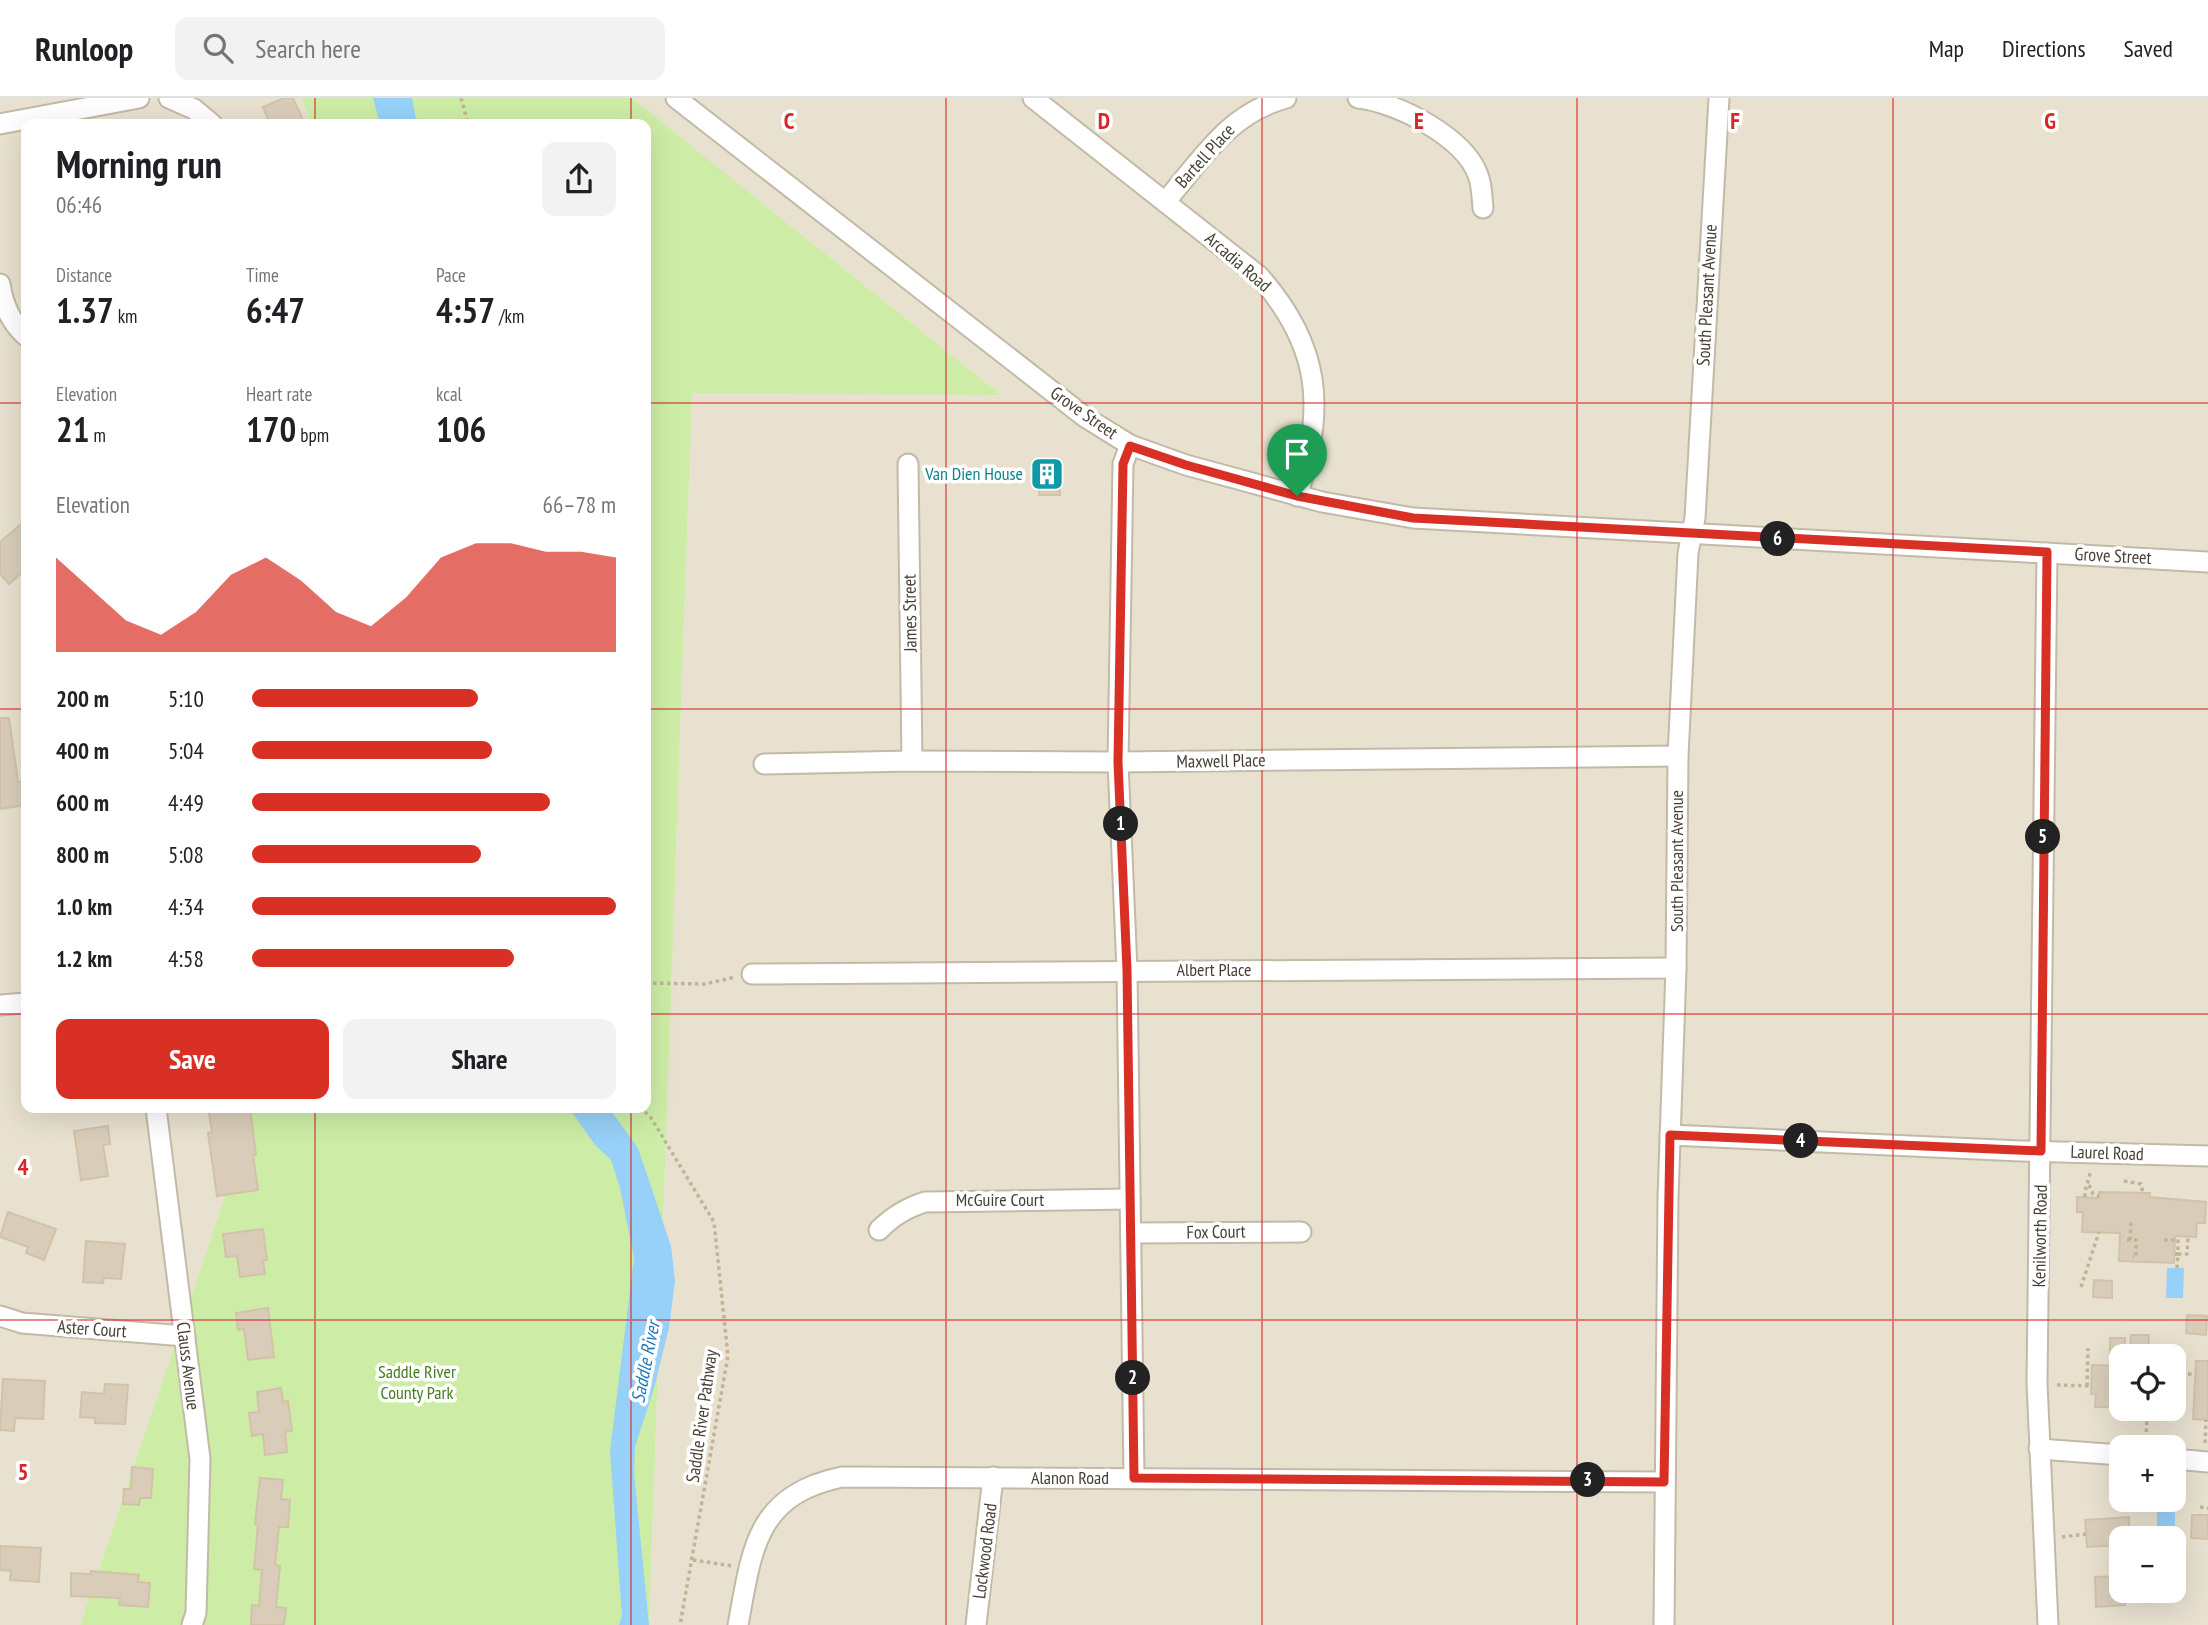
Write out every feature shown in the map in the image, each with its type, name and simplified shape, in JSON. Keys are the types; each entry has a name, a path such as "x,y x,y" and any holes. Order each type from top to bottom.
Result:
{"street":[{"path":"27,119 139,98"},
{"path":"169,98 194,109 206,119"},
{"name":"Grove Street","path":"676,98 1063,400 1130,446 1186,465 1297,496 1413,518 2208,562"},
{"name":"Arcadia Road","path":"1033,98 1259,276 1294,321 1306,349 1314,409 1314,435 1297,496"},
{"name":"Bartell Place","path":"1165,201 1226,129 1270,102 1286,98"},
{"path":"1358,98 1401,111 1436,130 1462,149 1478,176 1483,208"},
{"name":"South Pleasant Avenue","path":"1664,1625 1664,1482 1678,756 1688,553 1696,504 1719,98"},
{"path":"0,124 21,120"},
{"path":"0,284 2,299 10,317 21,329"},
{"path":"1130,446 1123,464 1118,762 1127,970 1134,1478"},
{"name":"James Street","path":"908,464 912,761"},
{"name":"Kenilworth Road","path":"2047,552 2037,1383 2048,1625"},
{"name":"Maxwell Place","path":"764,764 1678,756"},
{"name":"Albert Place","path":"752,974 1676,968"},
{"path":"0,1005 21,1003"},
{"name":"Clauss Avenue","path":"157,1113 200,1459 196,1613 192,1625"},
{"name":"Laurel Road","path":"1670,1135 2208,1156"},
{"name":"McGuire Court","path":"879,1230 892,1217 925,1202 1130,1199"},
{"name":"Fox Court","path":"1131,1233 1301,1231"},
{"name":"Aster Court","path":"0,1316 22,1323 185,1336"},
{"path":"2039,1449 2109,1454"},
{"path":"2186,1456 2206,1452"},
{"name":"Alanon Road","path":"738,1625 754,1546 764,1526 778,1508 796,1493 819,1482 842,1477 1664,1482"},
{"name":"Lockwood Road","path":"976,1625 993,1477"}],"path":[{"path":"461,98 467,119"},
{"path":"651,983 705,984 752,974"},
{"name":"Saddle River Pathway","path":"646,1113 714,1222 729,1356 680,1625"},
{"path":"2090,1170 2089,1185 2093,1194 2099,1196"},
{"path":"2124,1181 2141,1184 2143,1193"},
{"path":"2085,1197 2084,1192 2089,1185"},
{"path":"2131,1222 2129,1240 2136,1240 2136,1257 2133,1256"},
{"path":"2081,1287 2099,1232"},
{"path":"2176,1254 2187,1254 2188,1237"},
{"path":"2164,1240 2178,1238 2177,1268"},
{"path":"2057,1385 2089,1386 2088,1348"},
{"path":"2188,1374 2195,1374"},
{"path":"2206,1420 2206,1452"},
{"path":"2200,1507 2208,1508"},
{"path":"2062,1537 2086,1534"},
{"path":"693,1560 749,1569"}],"shaded area":[{"path":"0,98 301,98 310,119 21,119 21,1113 253,1113 80,1625 0,1625"},
{"path":"632,98 2208,98 2208,1625 649,1625 692,393 1000,394"}],"green space":[{"name":"Saddle River County Park","path":"301,98 632,98 1001,395 692,393 649,1625 80,1625 253,1113 651,1113 651,119 310,119"}],"water":[{"path":"373,98 412,98 416,119 379,119"},
{"name":"Saddle River","path":"573,1113 613,1113 638,1148 671,1246 675,1281 669,1328 635,1447 634,1473 649,1625 619,1625 622,1616 610,1451 634,1258 620,1188 611,1160 595,1145"},
{"path":"2167,1268 2184,1268 2183,1298 2166,1298"},
{"path":"2157,1512 2175,1512 2175,1526 2157,1526"}],"building":[{"path":"284,98 293,98 303,119 268,119 263,107"},
{"name":"Van Dien House","path":"1034,460 1050,460 1050,467 1060,467 1060,495 1039,495 1039,482 1034,482"},
{"path":"21,524 21,573 9,584 0,574 0,542"},
{"path":"0,718 9,718 18,782 21,782 21,806 0,809"},
{"path":"209,1113 251,1113 258,1190 217,1196 208,1133 212,1132"},
{"path":"108,1126 110,1144 103,1145 108,1176 81,1180 74,1131"},
{"path":"2099,1192 2150,1193 2149,1197 2206,1202 2205,1223 2197,1223 2196,1237 2175,1236 2174,1263 2119,1261 2120,1233 2082,1232 2083,1212 2077,1212 2077,1197 2099,1198"},
{"path":"8,1212 56,1229 44,1260 26,1253 28,1247 0,1237"},
{"path":"263,1229 267,1260 263,1260 265,1274 240,1277 237,1256 226,1257 223,1234"},
{"path":"86,1241 125,1244 121,1279 104,1278 103,1283 83,1282"},
{"path":"2094,1280 2112,1281 2112,1298 2093,1297"},
{"path":"268,1308 274,1357 248,1360 244,1329 238,1330 236,1313"},
{"path":"2187,1315 2207,1316 2206,1335 2186,1333"},
{"path":"2131,1335 2149,1335 2148,1344 2130,1344"},
{"path":"2110,1338 2125,1338 2125,1344 2110,1344"},
{"path":"2196,1361 2208,1361 2208,1420 2193,1419"},
{"path":"2092,1365 2109,1366 2109,1407 2095,1407 2096,1394 2091,1394"},
{"path":"3,1379 45,1381 43,1419 15,1418 14,1431 0,1430"},
{"path":"105,1384 128,1385 125,1424 95,1423 95,1418 80,1417 82,1392 104,1394"},
{"path":"281,1388 283,1402 288,1401 292,1431 285,1432 287,1452 265,1455 263,1434 252,1436 249,1413 259,1412 257,1392"},
{"path":"132,1467 153,1469 151,1498 140,1498 139,1505 123,1504 124,1489 131,1489"},
{"path":"260,1478 283,1480 281,1499 290,1500 288,1527 279,1527 275,1565 280,1566 276,1607 286,1608 284,1625 251,1625 252,1605 259,1606 262,1570 254,1569"},
{"path":"2192,1515 2208,1515 2208,1539 2191,1538"},
{"path":"2129,1517 2129,1526 2109,1526 2109,1546 2087,1547 2085,1520"},
{"path":"0,1546 41,1548 39,1582 10,1580 11,1571 0,1570"},
{"path":"91,1571 139,1575 138,1582 150,1583 148,1607 119,1605 120,1598 71,1596 71,1573 91,1574"},
{"path":"2109,1576 2109,1603 2125,1605 2096,1607 2095,1577"}],"place":[{"name":"Van Dien House","path":"1047,474"}],"route":[{"path":"1130,446 1186,465 1297,496 1413,518 2047,552 2041,1151 1670,1135 1664,1482 1134,1478 1127,970 1118,762 1123,464 1130,446"}]}
